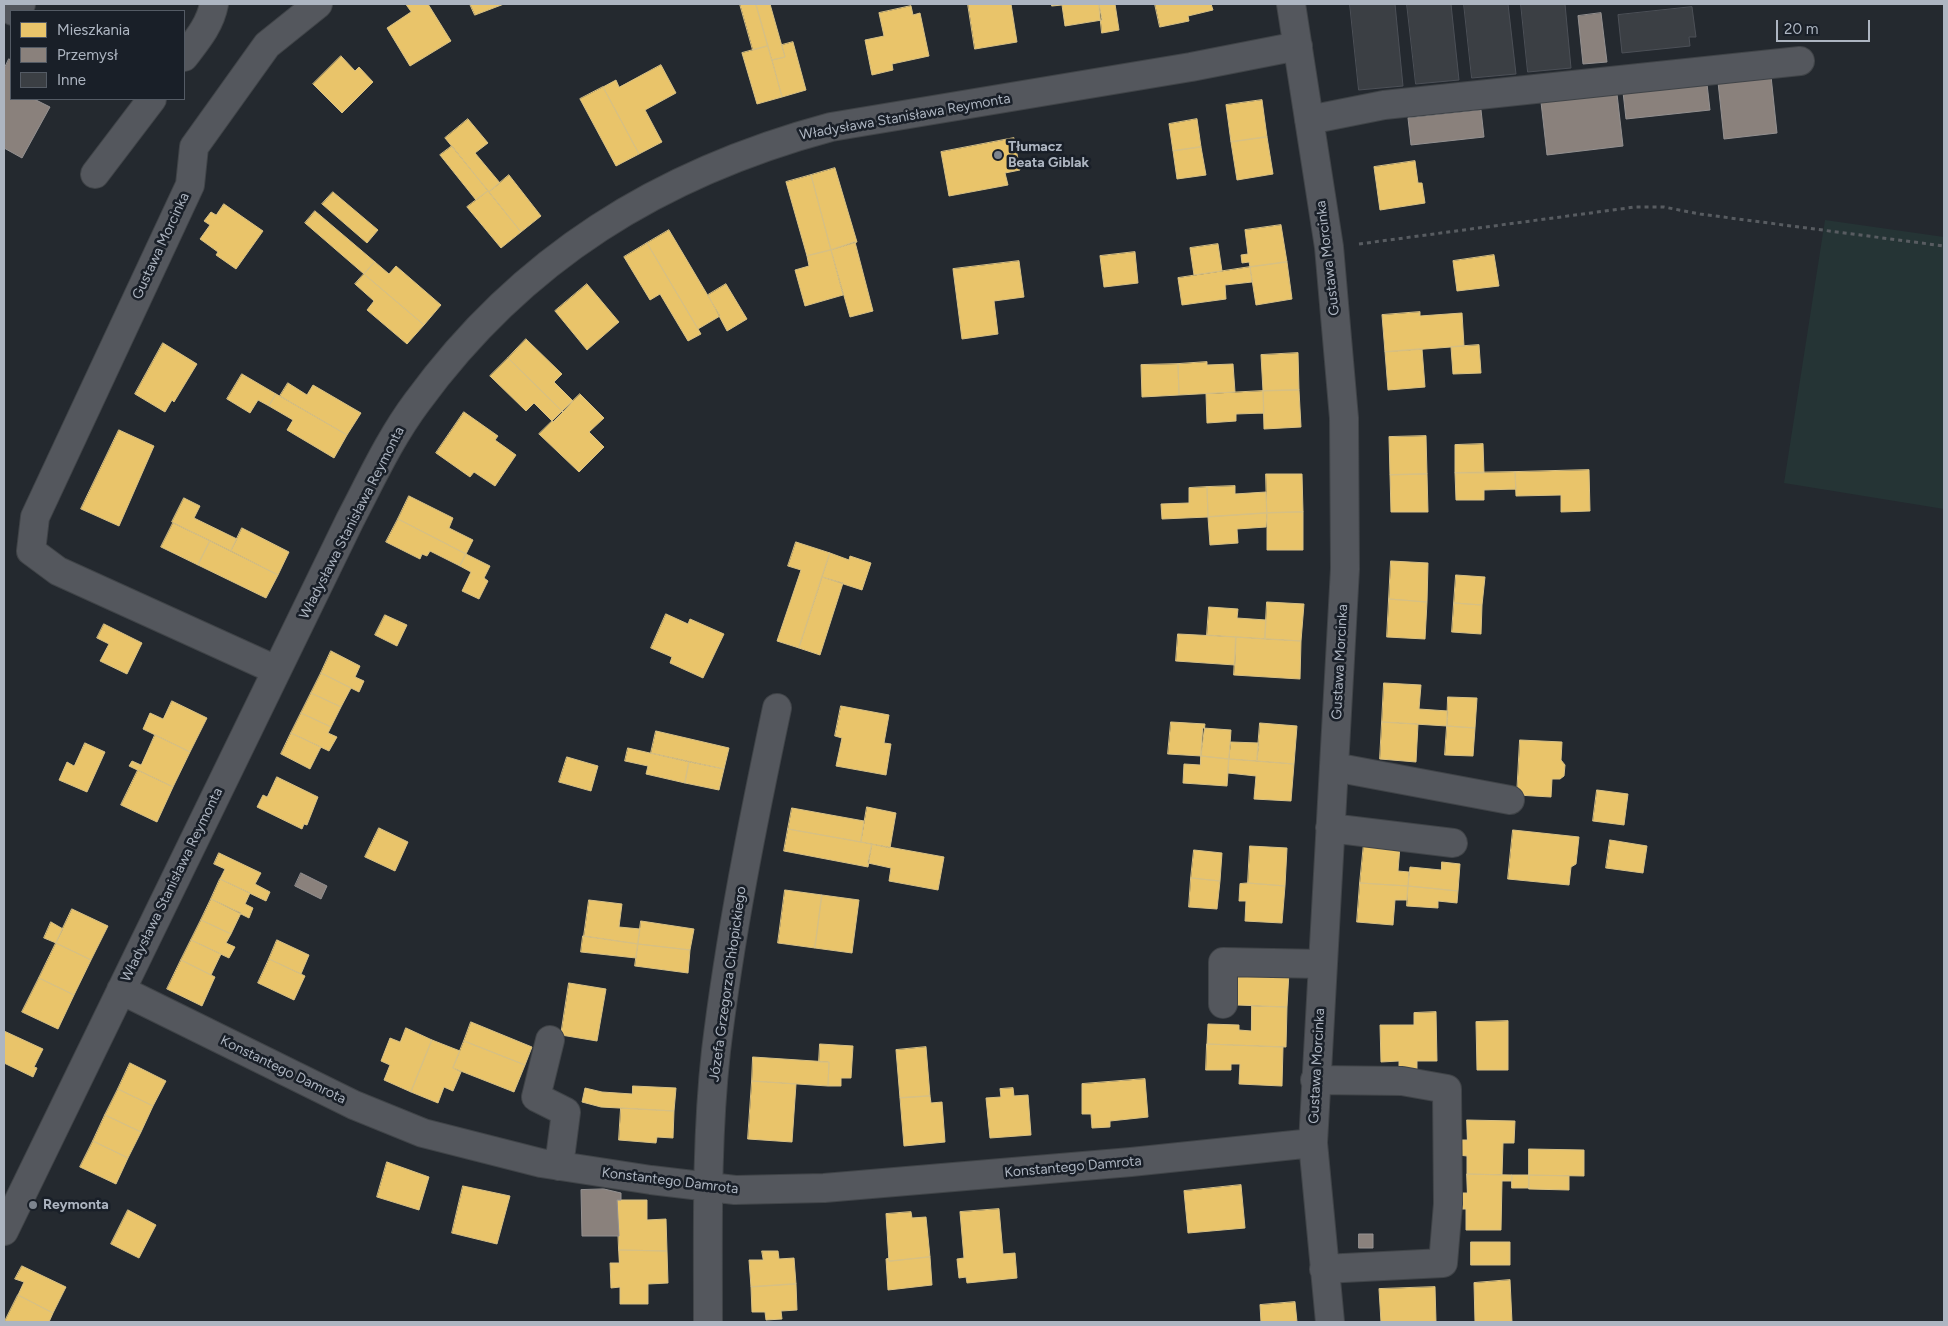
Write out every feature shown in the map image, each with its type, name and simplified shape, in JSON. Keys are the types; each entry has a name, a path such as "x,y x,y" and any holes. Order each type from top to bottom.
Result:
{"street":[{"path":"185,56 206,28 212,16 214,4"},
{"name":"Gustawa Morcinka","path":"276,670 58,571 31,551 35,517 190,184 194,146 267,45 318,4"},
{"name":"Gustawa Morcinka","path":"1291,4 1329,247 1344,418 1345,569 1315,1080 1313,1143 1330,1322"},
{"name":"Władysława Stanisława Reymonta","path":"4,1230 350,520 396,435 416,403 437,375 500,306 545,266 590,232 678,182 734,158 831,127 1191,67 1298,46"},
{"path":"1309,120 1384,104 1800,61"},
{"path":"95,174 151,100"},
{"name":"Józefa Grzegorza Chłopickiego","path":"708,1322 707,1186 716,1051 735,923 777,708"},
{"path":"1334,767 1510,800"},
{"path":"1330,828 1453,843"},
{"path":"1223,1004 1223,962 1322,964"},
{"name":"Konstantego Damrota","path":"121,990 354,1105 423,1133 559,1166 735,1190 824,1188 1131,1162 1313,1143"},
{"path":"550,1040 536,1097 566,1112 559,1166"},
{"path":"1315,1080 1402,1081 1446,1089 1448,1204 1443,1263 1324,1269"}],"path":[{"path":"1329,247 1635,207 1664,207 1700,214 1944,246"}],"shaded area":[{"path":"1825,220 1944,237 1944,509 1784,483"}],"building: Mieszkania":[{"path":"406,4 428,4 451,41 410,66 387,28 411,12"},
{"path":"470,4 504,4 475,15"},
{"path":"740,4 756,4 768,46 753,50"},
{"path":"756,4 770,4 785,57 772,60"},
{"path":"968,4 1011,4 1017,42 975,49"},
{"path":"1052,4 1099,4 1102,20 1065,26 1062,5 1052,6"},
{"path":"1099,4 1115,4 1119,30 1102,33"},
{"path":"1155,4 1211,4 1213,10 1188,16 1189,21 1160,27"},
{"path":"911,6 913,15 920,13 929,56 892,64 893,70 872,75 865,40 884,36 879,13"},
{"path":"793,42 806,90 782,97 772,60 785,57 782,45"},
{"path":"768,46 782,97 757,104 742,53"},
{"path":"341,56 355,71 359,67 373,82 342,113 313,84"},
{"path":"661,65 676,93 645,110 662,142 639,154 603,87 616,80 619,87"},
{"path":"603,87 639,154 616,166 580,99"},
{"path":"1262,100 1267,137 1231,142 1226,105"},
{"path":"468,119 488,143 475,153 500,183 489,192 445,138"},
{"path":"1197,119 1201,147 1173,151 1169,124"},
{"path":"1267,137 1273,174 1237,180 1231,142"},
{"path":"1014,138 1020,170 1005,173 1008,185 949,196 941,152"},
{"path":"452,146 488,191 476,200 440,155"},
{"path":"1201,147 1206,175 1177,179 1173,151"},
{"path":"1415,161 1418,183 1422,183 1425,203 1380,210 1374,167"},
{"path":"835,168 857,242 831,250 811,175"},
{"path":"509,175 541,216 521,232 489,192"},
{"path":"811,175 831,250 807,256 786,182"},
{"path":"488,191 521,232 501,248 467,207"},
{"path":"333,192 378,230 367,243 322,204"},
{"path":"224,204 263,231 236,269 216,255 218,252 200,239 210,225 204,221 211,212 216,215"},
{"path":"315,211 375,262 364,274 305,223"},
{"path":"1281,225 1287,262 1250,267 1249,262 1242,263 1241,255 1248,254 1245,230"},
{"path":"669,230 720,316 698,329 647,243"},
{"path":"855,242 873,311 850,317 831,250"},
{"path":"647,243 701,334 688,341 660,294 650,300 624,257"},
{"path":"1218,244 1222,271 1194,275 1190,248"},
{"path":"831,250 843,295 805,306 795,270 809,266 807,256"},
{"path":"1135,252 1138,283 1104,287 1100,256"},
{"path":"1494,255 1499,286 1457,291 1453,261"},
{"path":"1019,261 1024,297 994,301 998,334 962,339 953,269"},
{"path":"375,262 389,274 396,266 441,305 424,325 364,274"},
{"path":"1287,262 1292,299 1256,305 1250,267"},
{"path":"1250,267 1252,282 1225,285 1226,299 1182,305 1178,278"},
{"path":"364,274 424,325 407,344 367,310 374,301 355,284"},
{"path":"587,284 619,322 587,350 555,311"},
{"path":"726,284 747,319 727,331 708,295"},
{"path":"1420,312 1420,316 1462,313 1464,346 1385,352 1382,315"},
{"path":"526,339 562,374 554,382 573,401 563,412 508,358"},
{"path":"163,343 197,364 174,402 172,400 165,412 135,394"},
{"path":"1479,345 1481,373 1453,374 1451,347"},
{"path":"1422,349 1425,387 1388,390 1385,352"},
{"path":"1298,353 1299,390 1263,391 1261,355"},
{"path":"508,358 563,412 553,422 534,403 526,411 490,376"},
{"path":"1207,362 1207,365 1233,364 1235,392 1179,395 1178,364"},
{"path":"1178,364 1179,395 1142,397 1141,365"},
{"path":"242,374 276,394 269,406 258,400 250,413 227,399"},
{"path":"288,383 307,395 313,385 361,413 347,435 280,396"},
{"path":"1299,390 1301,427 1264,429 1263,391"},
{"path":"1263,391 1264,413 1236,414 1236,421 1207,423 1206,394"},
{"path":"276,394 347,435 334,458 287,430 293,420 269,406"},
{"path":"580,394 604,418 589,432 604,447 579,472 539,434"},
{"path":"464,412 498,436 495,440 516,455 495,486 474,472 470,477 436,453"},
{"path":"119,430 154,446 119,526 81,509"},
{"path":"1426,436 1427,474 1390,475 1389,437"},
{"path":"1483,444 1484,473 1455,473 1455,445"},
{"path":"1589,470 1590,511 1561,512 1561,495 1516,496 1515,472"},
{"path":"1515,472 1516,489 1484,490 1484,500 1456,500 1455,473"},
{"path":"1266,474 1302,474 1303,512 1267,513"},
{"path":"1427,474 1428,512 1391,512 1390,475"},
{"path":"1235,486 1235,494 1266,492 1267,513 1208,517 1207,487"},
{"path":"1207,487 1208,517 1162,519 1161,504 1189,503 1189,488"},
{"path":"409,496 453,518 449,528 473,540 466,554 398,519"},
{"path":"184,498 200,506 194,518 237,539 231,551 172,522"},
{"path":"1303,512 1303,550 1267,550 1267,513"},
{"path":"1267,513 1266,527 1237,529 1238,543 1210,545 1208,517"},
{"path":"398,519 466,554 460,566 430,551 427,556 422,554 420,559 386,542"},
{"path":"173,523 210,541 198,565 161,547"},
{"path":"242,528 289,552 278,575 231,551"},
{"path":"210,541 278,575 266,598 198,565"},
{"path":"796,542 830,553 799,648 777,641 801,570 788,566"},
{"path":"830,553 849,560 850,556 871,563 862,590 822,577"},
{"path":"466,554 490,566 484,578 488,581 479,599 462,591 471,572 460,566"},
{"path":"1391,561 1428,563 1427,602 1389,599"},
{"path":"1456,575 1485,577 1482,605 1454,603"},
{"path":"822,577 843,583 820,655 799,648"},
{"path":"1389,599 1427,602 1425,639 1387,637"},
{"path":"1267,602 1304,604 1301,641 1265,639"},
{"path":"1454,603 1482,605 1481,634 1452,632"},
{"path":"1209,607 1238,609 1237,618 1266,620 1265,639 1207,635"},
{"path":"666,614 688,624 690,619 724,634 703,678 670,663 672,657 651,648"},
{"path":"385,615 407,625 397,646 375,635"},
{"path":"104,624 142,643 127,674 100,661 109,644 97,638"},
{"path":"1178,634 1236,637 1235,665 1176,661"},
{"path":"1236,637 1301,641 1300,679 1234,675"},
{"path":"331,651 360,666 355,677 364,681 359,692 321,673"},
{"path":"321,673 351,688 341,707 311,693"},
{"path":"1384,683 1421,685 1419,709 1448,711 1447,726 1382,722"},
{"path":"311,693 341,707 331,727 301,713"},
{"path":"1448,697 1477,698 1475,728 1447,726"},
{"path":"172,701 207,718 190,752 143,729 150,713 163,719"},
{"path":"841,706 889,715 884,743 891,744 886,775 836,766 842,738 835,736"},
{"path":"301,713 331,727 328,733 337,737 329,751 291,733"},
{"path":"1171,722 1205,724 1201,756 1168,754"},
{"path":"1382,722 1418,724 1416,762 1380,759"},
{"path":"1260,723 1297,726 1294,764 1257,761"},
{"path":"1447,726 1475,728 1473,756 1445,755"},
{"path":"1203,728 1231,730 1229,759 1201,756"},
{"path":"656,731 729,748 724,769 651,753"},
{"path":"291,733 321,747 310,769 281,754"},
{"path":"155,735 190,752 173,787 129,766 132,761 141,765"},
{"path":"1520,740 1562,742 1561,760 1565,765 1564,776 1560,779 1552,779 1551,797 1517,795"},
{"path":"1231,742 1259,743 1257,761 1229,759"},
{"path":"85,743 105,752 87,792 59,780 67,762 74,766"},
{"path":"628,748 689,762 685,783 646,774 648,766 625,761"},
{"path":"1201,756 1229,759 1227,786 1183,783 1184,764 1200,765"},
{"path":"567,757 598,766 591,791 559,782"},
{"path":"1229,759 1294,764 1291,801 1254,799 1256,776 1228,773"},
{"path":"689,762 724,769 719,790 685,783"},
{"path":"138,770 173,787 157,822 121,805"},
{"path":"277,777 318,797 307,825 304,824 302,829 257,807 263,795 267,797"},
{"path":"1597,790 1628,794 1624,825 1593,821"},
{"path":"867,807 896,813 890,848 861,842"},
{"path":"792,808 864,821 861,842 788,829"},
{"path":"379,828 408,842 395,871 365,857"},
{"path":"788,829 872,844 868,867 784,851"},
{"path":"1513,830 1579,837 1576,864 1571,867 1569,885 1508,879"},
{"path":"1610,840 1647,846 1643,873 1606,868"},
{"path":"1364,843 1400,846 1398,871 1409,872 1408,886 1360,883"},
{"path":"872,844 944,857 938,890 889,881 891,868 868,863"},
{"path":"1250,846 1287,848 1285,886 1248,883"},
{"path":"1194,850 1222,853 1220,881 1191,878"},
{"path":"219,853 261,873 255,884 270,892 266,901 220,879 225,869 214,864"},
{"path":"1442,862 1460,864 1458,891 1408,886 1410,867 1441,870"},
{"path":"1191,878 1220,881 1217,909 1189,907"},
{"path":"220,879 250,893 245,904 253,908 249,918 211,899"},
{"path":"1360,883 1408,886 1407,900 1395,900 1393,925 1357,922"},
{"path":"1240,884 1285,886 1282,923 1245,921 1246,901 1239,901"},
{"path":"1408,886 1458,891 1457,903 1438,901 1438,908 1407,906"},
{"path":"785,890 822,895 815,948 778,943"},
{"path":"822,895 859,900 852,953 815,948"},
{"path":"211,899 241,913 231,934 201,920"},
{"path":"589,900 622,904 619,927 640,929 638,944 584,936"},
{"path":"72,909 108,926 91,960 56,943"},
{"path":"201,920 231,934 226,943 235,947 229,958 191,940"},
{"path":"641,921 694,929 690,950 638,944"},
{"path":"51,922 63,929 56,943 44,938"},
{"path":"583,936 638,944 636,958 581,952"},
{"path":"191,940 221,954 211,975 181,960"},
{"path":"277,940 309,955 301,974 269,959"},
{"path":"56,943 91,960 74,995 39,978"},
{"path":"638,944 690,950 688,973 635,966"},
{"path":"269,959 305,976 294,1000 258,983"},
{"path":"181,960 215,977 202,1006 167,989"},
{"path":"1238,970 1289,972 1287,1007 1237,1005"},
{"path":"39,978 74,995 58,1029 22,1012"},
{"path":"569,983 606,989 597,1041 561,1035"},
{"path":"1252,1006 1287,1007 1286,1047 1207,1044 1208,1024 1239,1025 1239,1030 1251,1031"},
{"path":"1436,1012 1437,1061 1417,1061 1417,1071 1399,1071 1399,1061 1381,1062 1380,1025 1414,1025 1414,1013"},
{"path":"1508,1021 1508,1070 1477,1070 1476,1022"},
{"path":"471,1022 532,1047 525,1065 464,1041"},
{"path":"406,1028 432,1040 411,1092 384,1080 390,1065 381,1061 390,1038 400,1042"},
{"path":"4,1031 43,1049 34,1067 37,1068 33,1077 4,1063"},
{"path":"432,1040 460,1051 453,1068 461,1072 453,1091 444,1087 438,1103 411,1092"},
{"path":"464,1041 525,1065 514,1092 453,1068"},
{"path":"820,1044 853,1046 851,1078 841,1078 841,1086 828,1086 829,1062 819,1062"},
{"path":"1207,1044 1283,1047 1282,1086 1239,1084 1240,1064 1231,1064 1231,1070 1206,1070"},
{"path":"926,1047 930,1096 900,1098 896,1050"},
{"path":"753,1057 829,1062 828,1086 752,1081"},
{"path":"130,1063 166,1081 153,1106 118,1089"},
{"path":"1145,1079 1148,1117 1110,1121 1110,1127 1092,1128 1091,1114 1082,1114 1082,1084"},
{"path":"752,1081 796,1084 792,1142 748,1139"},
{"path":"633,1086 676,1088 674,1111 601,1107 582,1102 585,1088 602,1092 632,1094"},
{"path":"1013,1088 1014,1096 1028,1095 1031,1135 990,1138 986,1098 1001,1097 1000,1089"},
{"path":"118,1089 153,1106 141,1132 105,1115"},
{"path":"930,1096 931,1103 942,1102 945,1142 904,1146 900,1098"},
{"path":"621,1108 674,1111 673,1138 657,1137 656,1143 619,1140"},
{"path":"105,1115 141,1132 128,1158 93,1141"},
{"path":"1467,1120 1515,1121 1514,1143 1503,1143 1502,1175 1467,1174 1467,1156 1458,1155 1459,1140 1467,1140"},
{"path":"93,1141 128,1158 116,1184 80,1167"},
{"path":"1529,1149 1584,1150 1584,1176 1529,1175"},
{"path":"387,1162 429,1177 419,1210 377,1197"},
{"path":"1467,1174 1512,1175 1512,1181 1502,1181 1501,1230 1466,1230 1466,1209 1458,1209 1458,1193 1467,1193"},
{"path":"1512,1175 1529,1175 1529,1188 1512,1188"},
{"path":"1529,1175 1569,1176 1569,1190 1529,1189"},
{"path":"1241,1185 1245,1228 1188,1233 1184,1191"},
{"path":"463,1186 510,1196 497,1244 452,1233"},
{"path":"617,1200 647,1200 647,1220 666,1219 667,1251 619,1250"},
{"path":"999,1209 1003,1254 1015,1253 1017,1278 967,1283 966,1277 959,1278 957,1259 964,1258 960,1212"},
{"path":"128,1210 156,1225 139,1258 111,1244"},
{"path":"911,1212 912,1218 926,1217 930,1257 889,1261 886,1214"},
{"path":"1471,1242 1510,1242 1510,1265 1471,1265"},
{"path":"619,1250 667,1251 668,1283 648,1284 648,1304 620,1304 620,1287 611,1288 610,1263 619,1263"},
{"path":"762,1251 778,1251 779,1259 794,1258 796,1284 751,1287 749,1260 763,1260"},
{"path":"930,1257 932,1285 888,1290 886,1259 889,1258 889,1261"},
{"path":"22,1266 66,1287 53,1313 18,1295 24,1282 15,1279"},
{"path":"1510,1280 1512,1322 1475,1322 1474,1283"},
{"path":"796,1284 797,1310 781,1311 782,1319 766,1320 765,1312 752,1312 751,1287"},
{"path":"1435,1287 1436,1322 1381,1322 1379,1289"},
{"path":"18,1295 53,1313 49,1322 5,1321"},
{"path":"1295,1302 1297,1322 1261,1322 1260,1305"}],"building: Przemysł":[{"path":"1601,13 1607,62 1583,64 1578,16"},
{"path":"10,60 10,100 36,100 50,107 22,158 4,148 4,69"},
{"path":"1771,76 1777,133 1724,139 1718,82"},
{"path":"1707,84 1710,110 1626,119 1623,92"},
{"path":"1617,94 1623,146 1547,155 1541,102"},
{"path":"1481,110 1484,137 1411,145 1408,118"},
{"path":"301,873 327,886 321,899 295,886"},
{"path":"604,1189 621,1193 621,1200 617,1200 619,1236 582,1236 581,1190"},
{"path":"1359,1234 1373,1234 1373,1248 1359,1248"}],"building: Inne":[{"path":"1350,4 1395,4 1403,86 1359,90"},
{"path":"1407,4 1451,4 1459,80 1416,84"},
{"path":"1464,4 1508,4 1516,74 1472,78"},
{"path":"1521,4 1565,4 1571,68 1528,72"},
{"path":"1692,7 1696,37 1689,37 1690,46 1622,53 1618,15"}],"place":[{"name":"Tłumacz Beata Giblak","path":"998,155"},
{"name":"Reymonta","path":"33,1205"}]}
